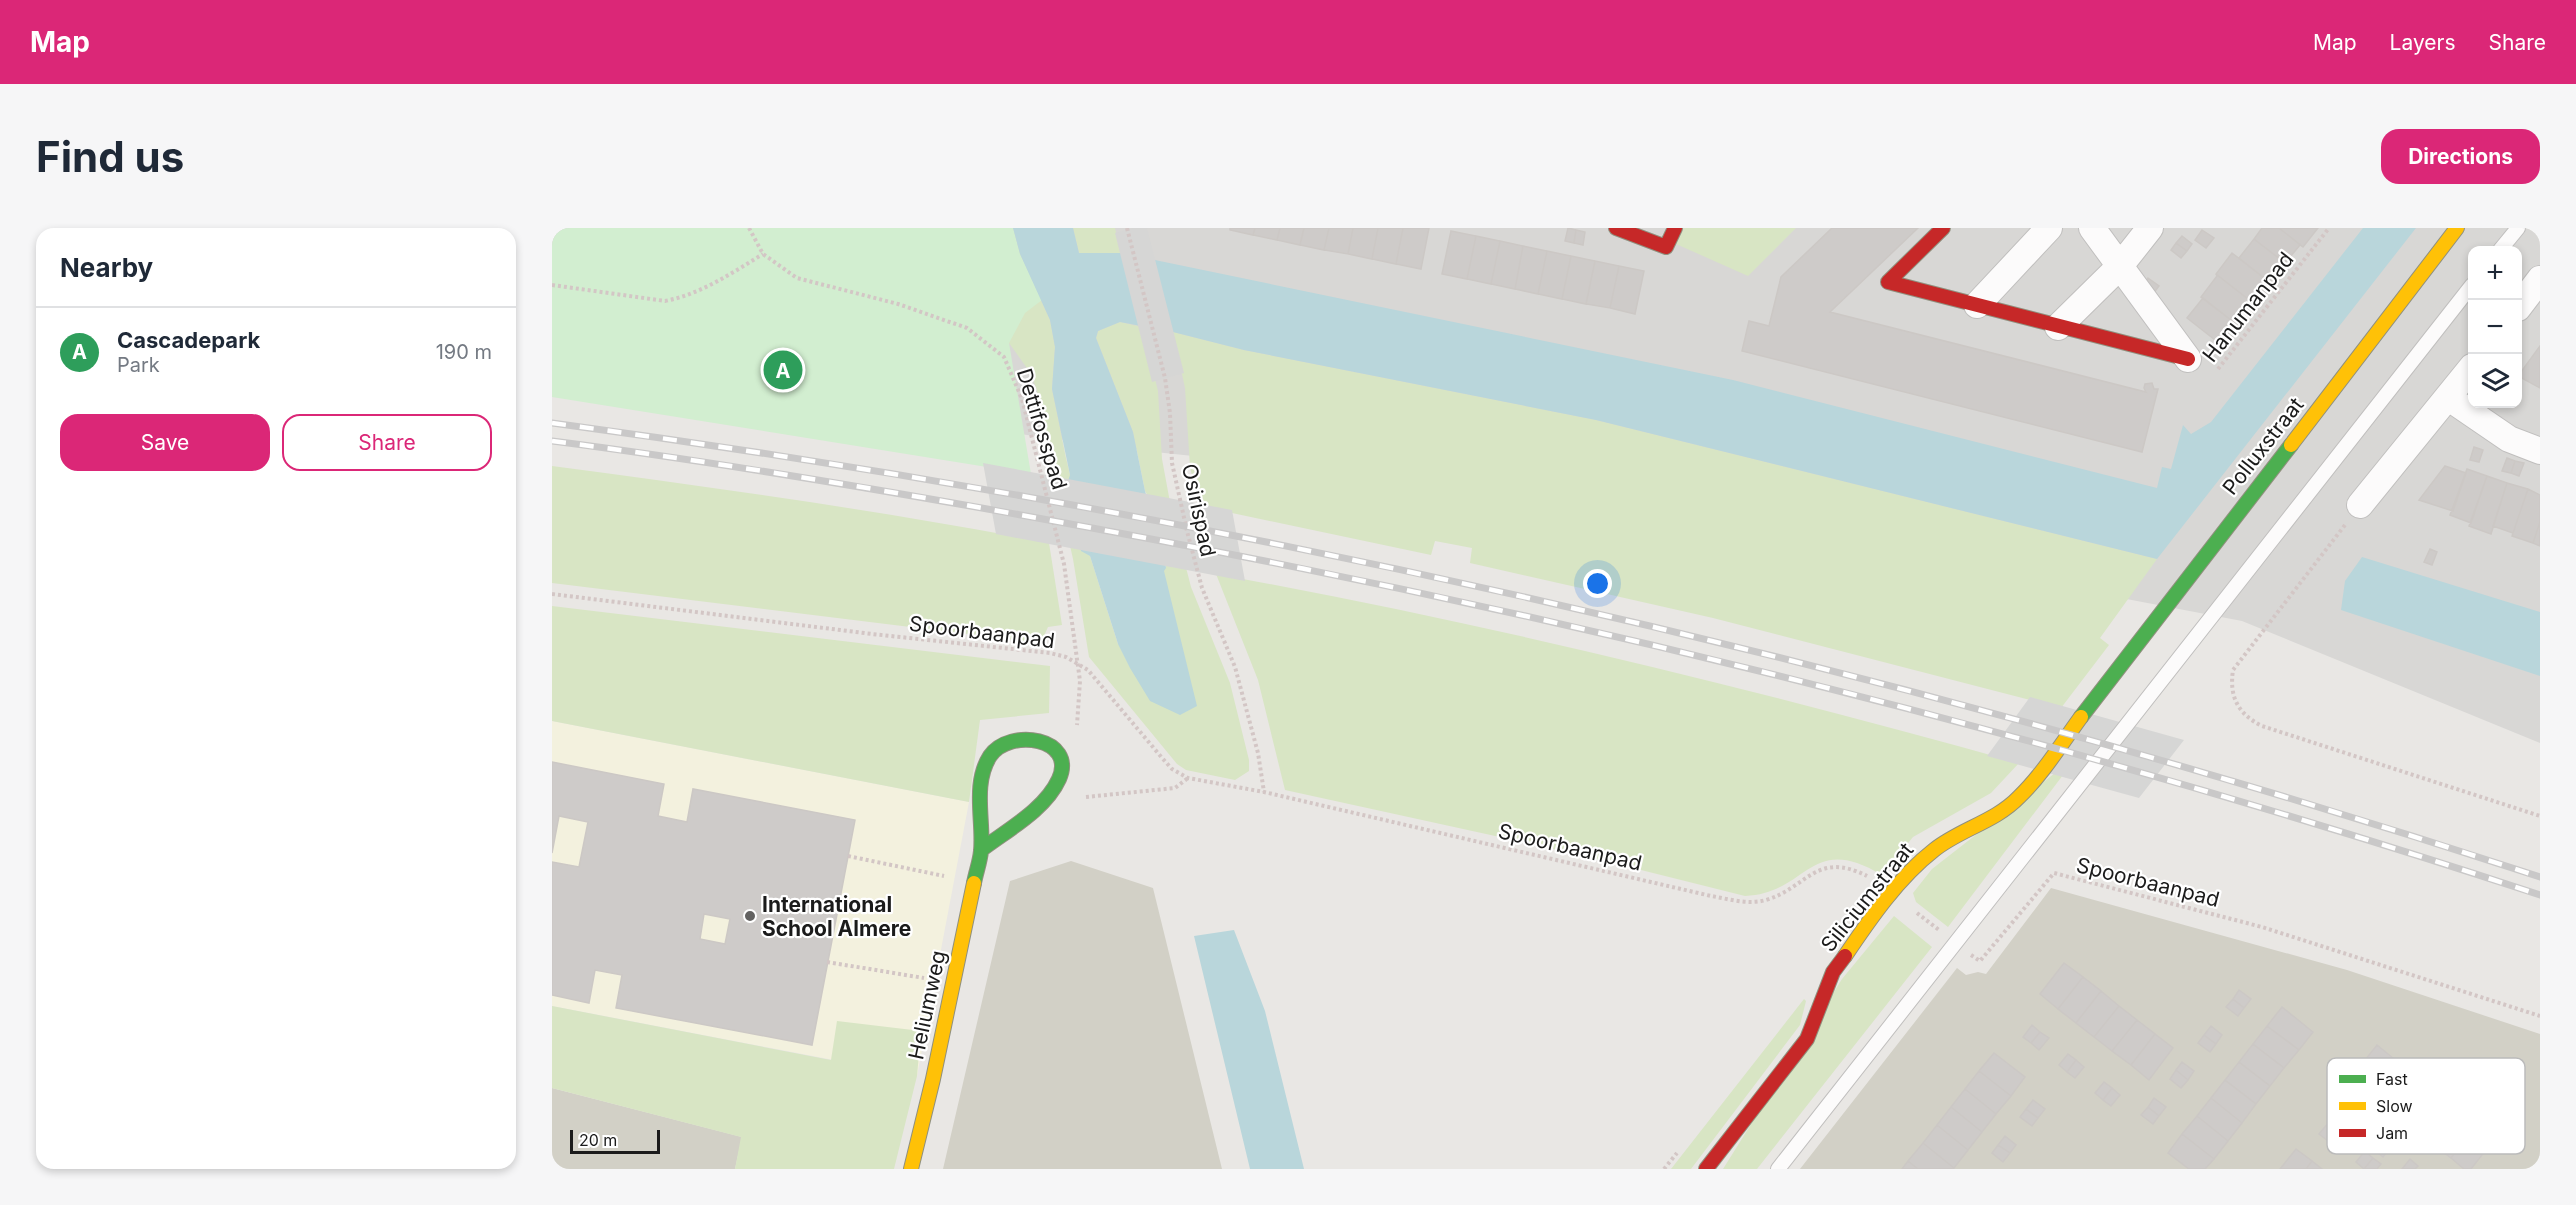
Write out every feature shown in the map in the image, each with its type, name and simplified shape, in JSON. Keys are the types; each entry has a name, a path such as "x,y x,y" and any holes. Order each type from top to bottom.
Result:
{"street":[{"path":"1616,228 1666,247 1675,228"},
{"path":"1943,228 1888,282 2188,359"},
{"path":"1977,305 2049,228"},
{"path":"2092,228 2188,359"},
{"path":"2058,327 2120,266 2150,228"},
{"name":"Polluxstraat","path":"2103,690 2457,228"},
{"path":"2522,302 2540,279"},
{"path":"2360,505 2468,372"},
{"path":"2449,398 2509,439 2540,451"},
{"name":"Siliciumstraat","path":"1706,1169 1797,1054 1807,1039 1833,972 1853,943 1893,894 1935,849 1998,815 2020,797 2103,690"},
{"name":"Heliumweg","path":"911,1169 933,1079 981,850 978,823 986,767 990,756 998,748 1021,738 1035,738 1052,746 1061,762"},
{"path":"981,850 1041,802 1059,779 1061,762"}],"lane":[{"path":"2503,246 2518,228"},
{"path":"1778,1169 2468,290"}],"path":[{"name":"Dettifosspad","path":"749,228 763,254 797,278 898,304 967,328 1004,357 1022,399 1061,553 1080,681 1077,732 1072,750 1061,762"},
{"name":"Hanumanpad","path":"2188,359 2209,381 2329,228"},
{"name":"Osirispad","path":"1127,229 1165,378 1170,413 1172,463 1187,531 1202,588 1235,667 1258,753 1264,792"},
{"path":"552,285 665,301 702,289 763,254"},
{"path":"2360,505 2233,670 2231,684 2233,698 2250,720 2262,726 2540,816"},
{"name":"Spoorbaanpad","path":"552,594 872,634 1050,653 1077,662 1104,687 1167,764 1188,778 1264,792 1752,903 1767,900 1811,873 1828,867 1847,867 1866,875 1893,894 1980,961 2054,873 2262,927 2540,1016"},
{"path":"1084,797 1175,788 1188,778"},
{"path":"848,856 974,883"},
{"path":"827,962 952,983"}],"shaded area":[{"path":"552,228 2540,228 2540,743 2242,621 1589,497 1155,452 552,372"},
{"name":"International School Almere","path":"552,721 969,802 917,1076 552,1006"},
{"path":"1071,861 1153,888 1222,1169 943,1169 1010,881"},
{"path":"2051,888 2347,970 2540,1034 2540,1169 1800,1169 1957,968 1966,975 1978,972 1986,974"},
{"path":"552,1088 742,1137 735,1169 552,1169"}],"green space":[{"path":"552,228 1013,228 1020,254 1042,300 1025,313 1009,343 1031,474 552,397"},
{"path":"1013,228 1020,254 1050,320 1055,347 1052,389 1066,458 1090,556 1118,644 1166,567 1150,500 1145,491 1133,432 1096,338 1098,331 1120,322 1142,327 1158,391 1162,459 1172,513 1191,587 1230,683 1249,760 1249,771 1235,780 1186,770 1177,764 1089,657 1073,559 1058,492 1060,486 1036,387 1029,371 1009,343"},
{"path":"1073,228 1115,228 1121,253 1079,253"},
{"path":"1684,228 1796,228 1748,276 1676,244"},
{"path":"1173,332 1244,350 1596,420 2157,559 2100,638 2109,645 2061,708 1713,618 1470,563 1472,548 1435,541 1431,555 1199,506 1190,467 1185,388"},
{"path":"552,466 863,510 1049,543 1062,625 1048,627 1043,638 1033,642 552,583"},
{"path":"1216,574 1419,614 1620,659 1820,709 2019,763 1991,793 1913,837 1882,875 1858,863 1839,859 1823,862 1810,868 1783,886 1766,893 1745,896 1577,854 1285,790 1258,680"},
{"path":"552,606 1050,666 1049,713 980,720 969,802 552,721"},
{"path":"2055,773 2063,775 1948,927 1916,902 1913,893 1932,869"},
{"path":"1894,916 1932,947 1757,1169 1723,1169 1842,979"},
{"path":"1804,999 1806,1001 1800,1025 1691,1169 1671,1169"},
{"path":"552,1006 831,1060 837,1021 921,1031 917,1076 894,1169 735,1169 741,1137 552,1088"}],"water":[{"path":"1013,228 1073,228 1079,253 1121,253 1733,380 2157,488 2162,467 2171,469 2183,425 2191,434 2211,422 2363,228 2416,228 2157,559 1596,420 1244,350 1173,332 1120,322 1098,331 1096,338 1133,432 1145,491 1165,562 1164,571 1197,706 1180,715 1150,701 1130,668 1118,644 1090,556 1081,551 1066,487 1070,475 1052,389 1055,347 1050,320 1020,254"},
{"path":"2362,557 2540,612 2540,676 2341,610 2345,581"},
{"path":"1234,930 1265,1011 1304,1169 1250,1169 1194,936"}],"pier":[{"path":"1133,228 1147,228 1184,373 1152,382 1115,233"},
{"path":"983,463 1232,510 1245,581 996,534"},
{"path":"2030,697 2184,740 2139,798 1987,756"}],"building":[{"path":"1230,228 1255,228 1253,235 1230,230"},
{"path":"1255,228 1280,228 1277,240 1253,235"},
{"path":"1280,228 1304,228 1300,245 1277,240"},
{"path":"1304,228 1329,228 1324,250 1300,245"},
{"path":"1329,228 1353,228 1348,254 1324,250"},
{"path":"1353,228 1378,228 1372,259 1348,254"},
{"path":"1378,228 1403,228 1396,264 1372,259"},
{"path":"1403,228 1429,228 1421,269 1396,264"},
{"path":"1568,228 1576,230 1574,243 1565,241"},
{"path":"1832,228 1918,228 1830,312 2146,392 2145,384 2152,383 2154,389 2158,389 2142,452 1742,351 1749,321 1769,326 1781,277"},
{"path":"2262,228 2279,228 2303,247 2300,245 2285,263 2254,239"},
{"path":"2279,228 2318,228 2303,247"},
{"path":"1576,230 1585,232 1583,245 1574,243"},
{"path":"2202,230 2214,238 2206,248 2195,240"},
{"path":"1451,231 1476,236 1467,279 1442,274"},
{"path":"1476,236 1500,241 1491,284 1467,279"},
{"path":"2182,236 2192,244 2187,251 2176,243"},
{"path":"2254,239 2285,263 2271,282 2273,285 2239,258"},
{"path":"1500,241 1523,246 1515,289 1491,284"},
{"path":"2176,243 2187,251 2181,258 2171,250"},
{"path":"1523,246 1547,251 1538,294 1515,289"},
{"path":"1547,251 1571,256 1562,299 1538,294"},
{"path":"2232,253 2273,285 2257,306 2216,274"},
{"path":"1571,256 1595,261 1586,304 1562,299"},
{"path":"1595,261 1619,266 1610,308 1586,304"},
{"path":"1619,266 1644,271 1635,314 1610,308"},
{"path":"2216,274 2257,306 2240,327 2201,297 2217,276"},
{"path":"2148,278 2159,286 2153,294 2143,286"},
{"path":"2203,298 2240,327 2224,347 2187,318"},
{"path":"2540,346 2540,388 2522,378 2522,371"},
{"path":"2474,447 2483,450 2479,462 2470,460"},
{"path":"2507,458 2515,461 2511,473 2502,471"},
{"path":"2515,461 2524,463 2519,476 2511,473"},
{"path":"2445,466 2466,473 2453,511 2419,500"},
{"path":"2467,469 2487,476 2471,523 2450,515"},
{"path":"2487,476 2507,483 2491,534 2469,526"},
{"path":"2507,483 2528,489 2512,536 2513,533 2493,526"},
{"path":"2528,489 2540,495 2540,522 2533,543 2512,536"},
{"path":"2540,522 2540,546 2533,543"},
{"path":"2430,549 2437,552 2432,565 2424,562"},
{"path":"552,762 664,784 658,816 687,822 693,789 855,820 812,1045 616,1008 622,975 595,970 589,1003 552,995 552,862 579,867 588,822 559,816 552,853","holes":["704,914 730,919 725,944 700,939"]},
{"path":"2064,963 2083,977 2058,1009 2040,994"},
{"path":"2083,977 2101,991 2076,1023 2058,1009"},
{"path":"2239,990 2251,999 2244,1008 2233,999"},
{"path":"2101,991 2119,1006 2094,1037 2076,1023"},
{"path":"2233,999 2244,1008 2238,1016 2226,1007"},
{"path":"2119,1006 2137,1020 2112,1051 2094,1037"},
{"path":"2282,1007 2313,1032 2299,1050 2267,1026"},
{"path":"2137,1020 2155,1034 2131,1065 2112,1051"},
{"path":"2032,1025 2040,1032 2031,1043 2023,1037"},
{"path":"2211,1026 2222,1035 2216,1044 2204,1035"},
{"path":"2267,1026 2299,1050 2284,1068 2253,1044"},
{"path":"2040,1032 2049,1038 2039,1050 2031,1043"},
{"path":"2155,1034 2173,1048 2149,1080 2131,1065"},
{"path":"2204,1035 2216,1044 2210,1052 2198,1043"},
{"path":"2253,1044 2284,1068 2270,1086 2239,1062"},
{"path":"2377,1045 2393,1058 2367,1058"},
{"path":"1994,1053 2025,1077 2011,1096 1979,1071"},
{"path":"2068,1054 2076,1060 2067,1072 2059,1065"},
{"path":"2076,1060 2084,1067 2075,1078 2067,1072"},
{"path":"2182,1062 2194,1071 2188,1080 2176,1070"},
{"path":"2239,1062 2270,1086 2256,1104 2225,1080"},
{"path":"2176,1070 2188,1080 2181,1088 2170,1079"},
{"path":"1979,1071 2011,1096 1996,1114 1965,1089"},
{"path":"2225,1080 2256,1104 2242,1123 2211,1098"},
{"path":"2104,1082 2112,1088 2103,1100 2095,1093"},
{"path":"2112,1088 2120,1095 2111,1106 2103,1100"},
{"path":"1965,1089 1996,1114 1982,1132 1951,1107"},
{"path":"2154,1098 2166,1107 2159,1116 2148,1107"},
{"path":"2211,1098 2242,1123 2228,1141 2197,1116"},
{"path":"2033,1100 2045,1109 2038,1118 2026,1109"},
{"path":"1951,1107 1982,1132 1968,1150 1937,1125"},
{"path":"2148,1107 2159,1116 2153,1124 2141,1115"},
{"path":"2026,1109 2038,1118 2032,1126 2020,1117"},
{"path":"2197,1116 2228,1141 2214,1159 2182,1134"},
{"path":"2327,1124 2327,1140 2319,1134"},
{"path":"1937,1125 1968,1150 1954,1168 1923,1143"},
{"path":"2182,1134 2214,1159 2205,1169 2189,1169 2168,1153"},
{"path":"2005,1136 2016,1145 2010,1153 1998,1145"},
{"path":"1923,1143 1954,1168 1918,1169 1908,1161"},
{"path":"1998,1145 2010,1153 2003,1162 1992,1153"},
{"path":"2296,1149 2312,1161 2306,1169 2280,1169"},
{"path":"2363,1154 2368,1154 2373,1158 2364,1169 2356,1162"},
{"path":"2454,1154 2483,1154 2471,1169 2464,1169 2451,1158"},
{"path":"2373,1158 2381,1164 2377,1169 2364,1169"},
{"path":"2410,1159 2418,1166 2415,1169 2402,1169"},
{"path":"1908,1161 1918,1169 1902,1169"},
{"path":"2312,1161 2322,1169 2306,1169"}],"railway":[{"path":"552,423 804,460 1056,502 1307,550 1556,604 1804,664 2051,729 2296,800 2540,877"},
{"path":"552,441 836,483 1119,533 1299,568 1657,646 1836,690 2189,786 2540,895"}],"traffic: fast":[{"path":"2081,717 2291,445"},
{"path":"974,883 982,839 981,778 990,756 999,747 1012,742 1039,741 1050,746 1059,754 1062,765 1059,779 1053,790 1035,810 981,850"}],"traffic: slow":[{"path":"2291,445 2457,228"},
{"path":"1845,956 1908,873 1944,843 2010,806 2036,779 2081,717"},
{"path":"911,1169 933,1079 974,883"}],"traffic: jam":[{"path":"1616,228 1666,247 1675,228"},
{"path":"1943,228 1888,282 2188,359"},
{"path":"1706,1169 1807,1039 1833,972 1845,956"}],"place":[{"name":"Cascadepark","path":"783,370"},
{"name":"International School Almere","path":"750,916"}]}
